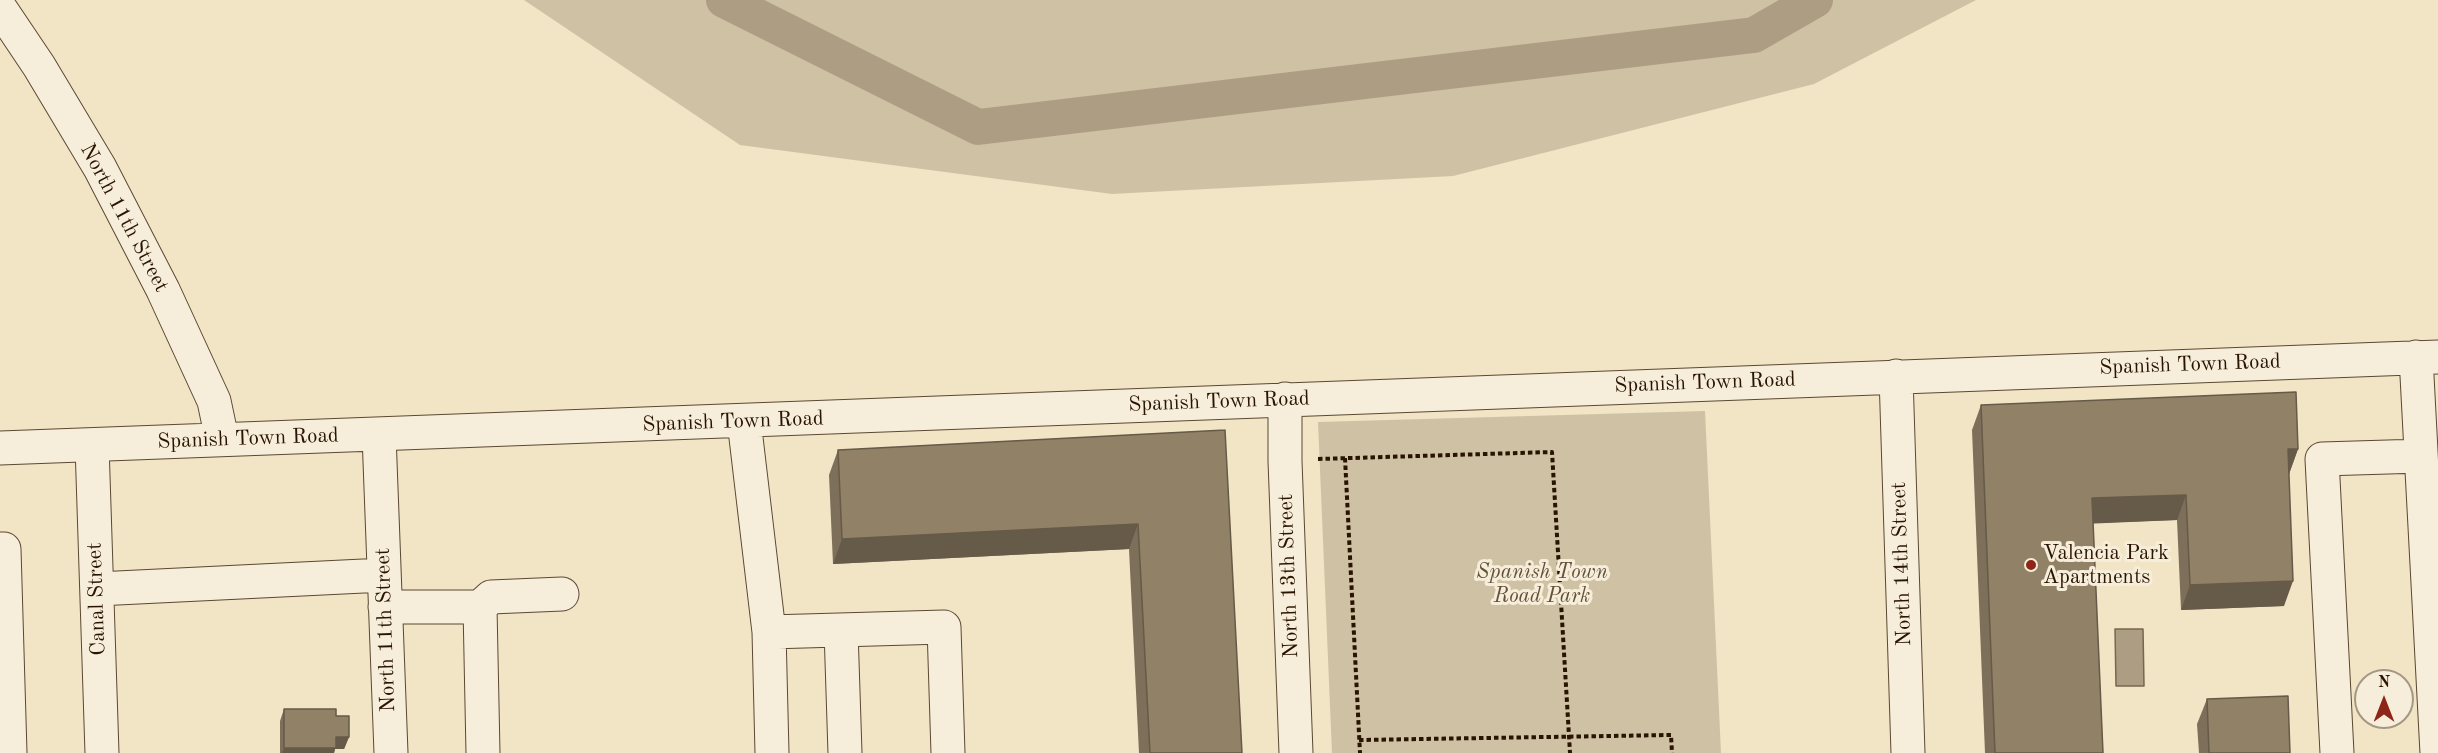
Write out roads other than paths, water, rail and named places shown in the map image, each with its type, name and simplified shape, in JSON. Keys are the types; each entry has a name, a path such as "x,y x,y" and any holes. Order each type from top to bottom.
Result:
{"street":[{"name":"North 11th Street","path":"0,8 39,66 100,168 163,290 214,400 220,419 222,439"},
{"name":"Spanish Town Road","path":"0,448 2427,357"},
{"path":"2427,357 2421,456 2437,753"},
{"name":"North 14th Street","path":"1896,376 1908,753"},
{"name":"North 13th Street","path":"1285,399 1285,461 1296,753"},
{"path":"744,421 768,632 771,753"},
{"name":"North 11th Street","path":"379,435 391,753"},
{"name":"Canal Street","path":"92,445 102,753"},
{"path":"2337,753 2322,459 2421,456"},
{"path":"0,549 4,549 4,658 10,753"},
{"path":"97,589 385,591 480,607"},
{"path":"483,753 480,607 491,597 562,594"},
{"path":"768,632 944,627 948,753"},
{"path":"841,630 845,753"}],"waterway":[{"path":"724,0 978,127 1754,35 1815,0"}],"place":[{"name":"Valencia Park Apartments","path":"2031,565"}],"park label":[{"name":"Spanish Town Road Park","path":"1542,584"}]}
